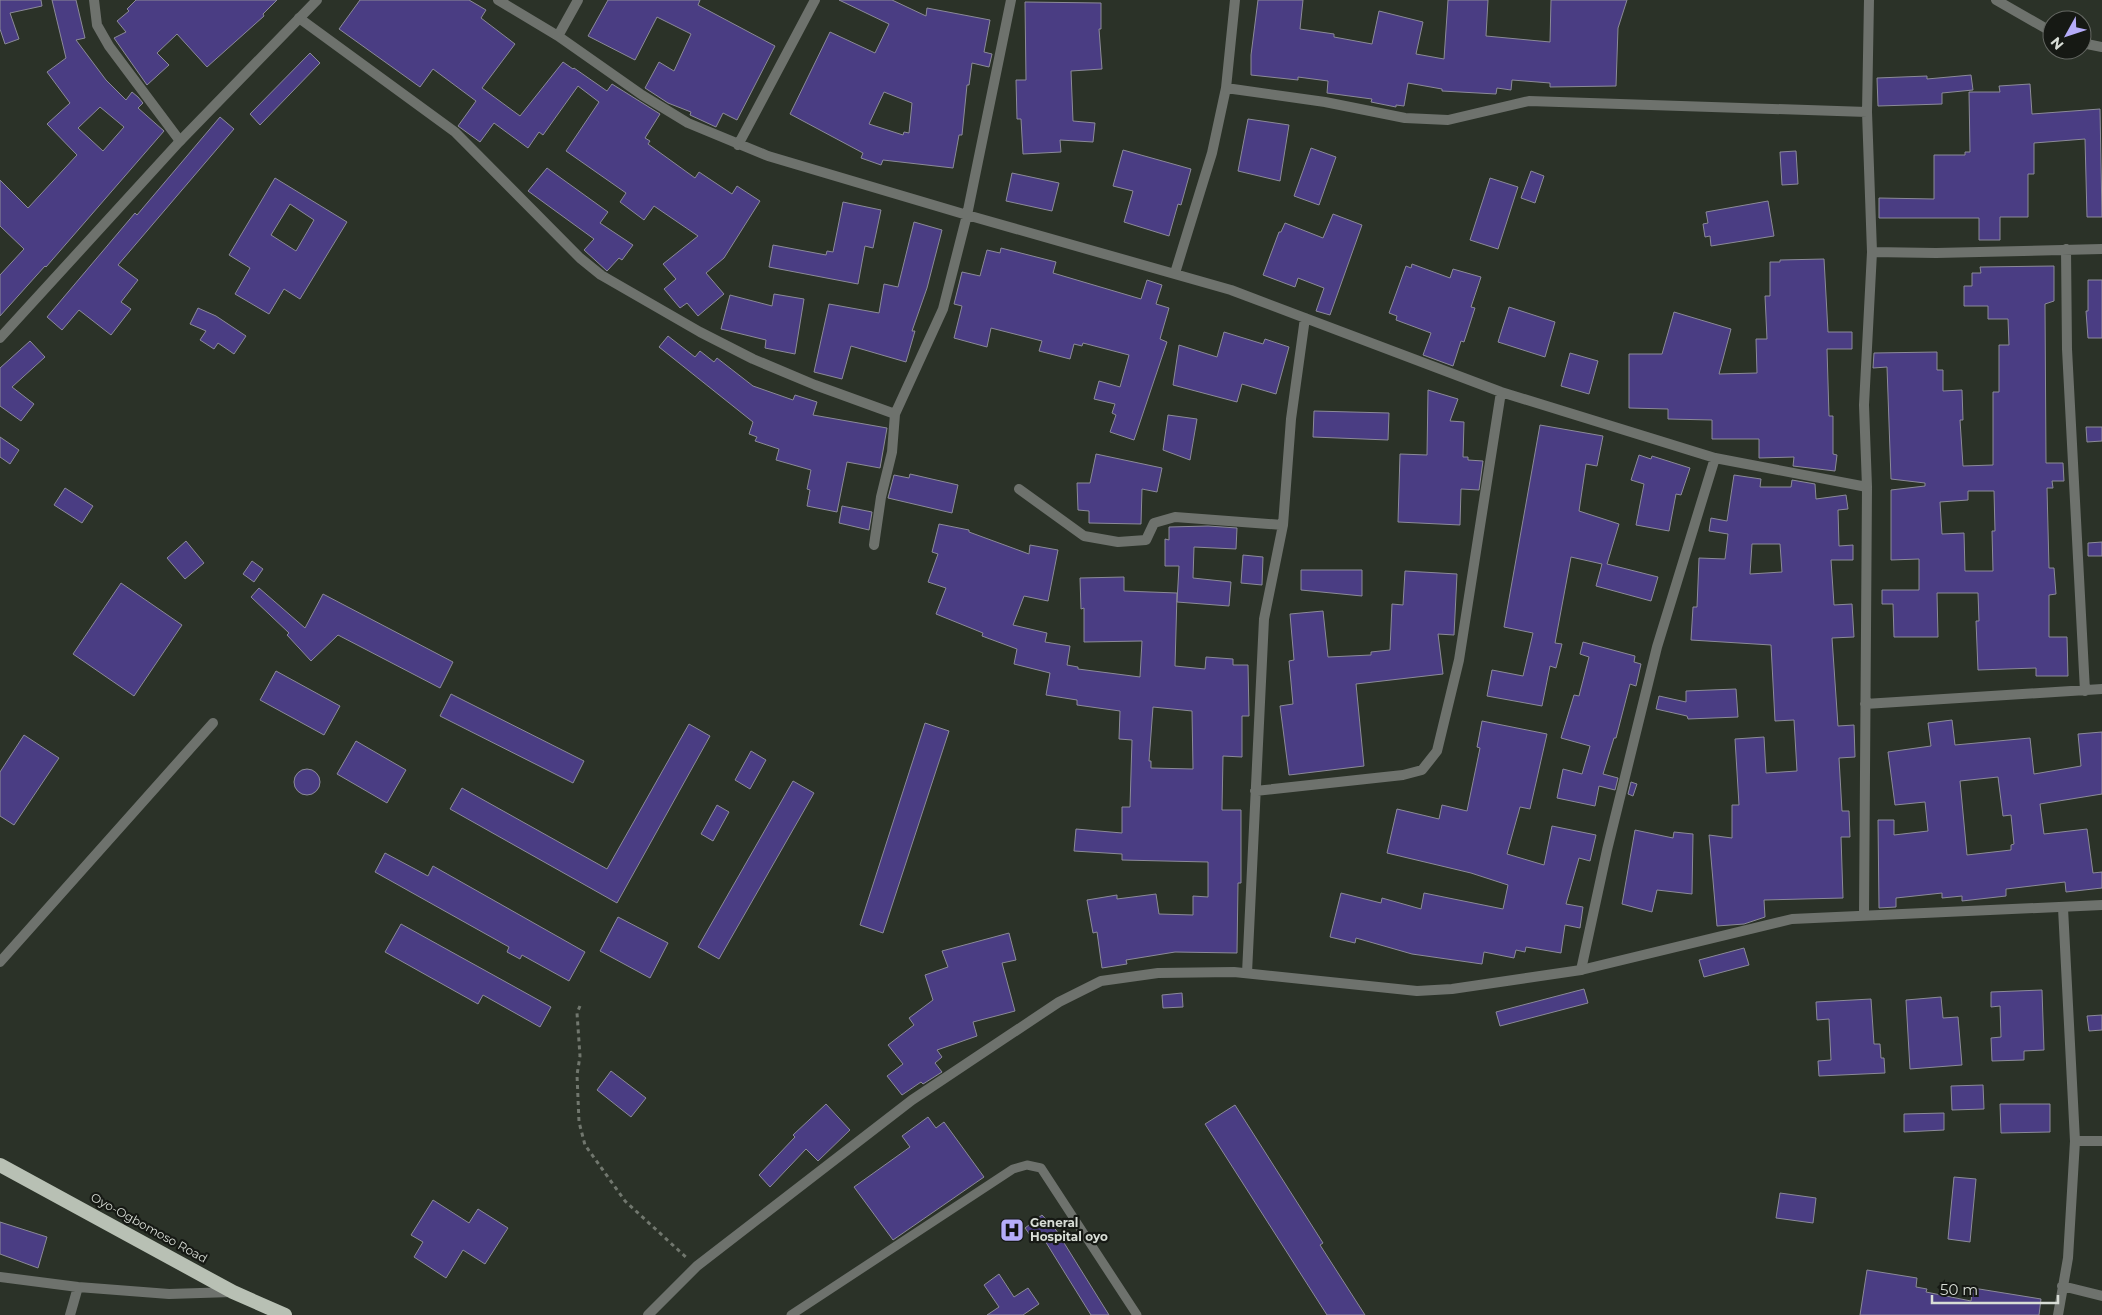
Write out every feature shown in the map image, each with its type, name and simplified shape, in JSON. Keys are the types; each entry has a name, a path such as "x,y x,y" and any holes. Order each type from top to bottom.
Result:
{"highway":[{"name":"Oyo-Ogbomoso Road","path":"0,1165 233,1292 285,1315"}],"street":[{"path":"94,0 96,25 108,46 180,142"},
{"path":"0,338 180,142 317,0"},
{"path":"498,0 558,36 642,95 688,122 738,145 967,215 1231,290 1501,392 1715,458 1867,487"},
{"path":"558,36 578,0"},
{"path":"738,145 815,0"},
{"path":"874,544 881,497 892,452 896,414 943,309 967,215 1011,0"},
{"path":"1175,273 1212,153 1226,88 1235,0"},
{"path":"1864,914 1867,487 1864,405 1872,252 1867,112 1869,0"},
{"path":"1996,0 2042,26"},
{"path":"298,18 455,132 580,258 600,275 700,332 753,359 815,385 896,414"},
{"path":"1226,88 1325,102 1405,118 1448,120 1529,101 1867,112"},
{"path":"1872,252 1936,253 2102,249"},
{"path":"2066,250 2067,349 2085,692"},
{"path":"1248,973 1264,618 1283,525 1291,419 1306,318"},
{"path":"1255,792 1403,775 1422,770 1437,751 1459,660 1501,392"},
{"path":"1581,970 1607,850 1657,647 1715,458"},
{"path":"1019,488 1084,536 1106,540 1146,540 1154,523 1175,517 1283,525"},
{"path":"1865,704 2085,692 2102,689"},
{"path":"0,962 213,723"},
{"path":"648,1315 697,1266 912,1100 1059,1002 1101,981 1158,973 1248,973 1418,991 1452,989 1581,970 1792,919 1864,914 2063,908 2102,905"},
{"path":"2058,1315 2068,1258 2075,1141 2063,908"},
{"path":"2075,1141 2102,1141"},
{"path":"0,1277 78,1287 169,1294 233,1292"},
{"path":"2062,1286 2102,1296"},
{"path":"70,1315 78,1287"}],"lane":[{"path":"791,1315 1013,1169 1028,1165 1041,1168 1137,1315"}],"path":[{"path":"580,1006 577,1013 580,1056 577,1075 578,1103 579,1122 585,1145 625,1201 697,1266"}],"building":[{"path":"0,0 41,0 42,6 10,13 19,39 5,44 0,29"},
{"path":"52,0 76,0 85,38 76,40 106,80 126,100 132,92 138,97 143,103 138,108 164,131 46,267 0,316 0,275 24,249 0,226 0,180 28,208 77,155 47,124 70,103 47,72 66,58","holes":["100,107 124,127 103,151 78,128"]},
{"path":"136,0 277,0 263,14 264,16 207,67 177,34 157,53 169,65 147,85 114,38 126,32 117,21 129,11 127,9"},
{"path":"360,0 469,0 486,10 481,18 515,44 482,88 520,116 563,62 607,91 612,84 660,114 645,138 650,141 648,144 695,178 699,172 732,194 737,186 760,201 724,258 706,273 724,294 698,316 687,303 680,308 664,289 676,279 663,264 698,236 654,206 644,220 620,202 626,193 566,151 599,102 578,86 543,135 539,132 528,148 494,123 480,142 458,126 476,101 433,69 420,87 339,29"},
{"path":"608,0 700,0 698,5 775,46 737,120 723,113 716,127 690,115 691,112 668,103 645,88 659,62 674,71 691,34 657,17 635,60 588,36"},
{"path":"839,0 892,0 926,16 927,8 990,20 984,52 992,54 989,67 972,63 969,85 967,85 962,135 959,135 953,168 883,160 881,165 861,158 863,153 790,114 830,32 875,53 889,24","holes":["884,92 912,103 909,133 904,132 903,135 869,124"]},
{"path":"1258,0 1303,0 1300,29 1334,34 1334,37 1372,44 1379,11 1423,22 1416,54 1444,59 1448,0 1488,0 1486,36 1550,42 1551,0 1627,0 1618,28 1616,86 1550,87 1550,83 1512,80 1511,90 1497,88 1496,94 1442,91 1442,89 1408,83 1404,106 1396,105 1396,107 1371,102 1372,99 1327,93 1328,81 1298,77 1298,80 1251,75 1251,55"},
{"path":"1025,2 1101,3 1101,29 1099,29 1102,69 1071,71 1073,121 1095,123 1093,142 1060,140 1061,152 1023,154 1021,119 1017,119 1016,80 1026,80"},
{"path":"310,53 320,63 260,125 250,114"},
{"path":"1971,75 1973,90 1942,93 1942,104 1878,106 1877,78 1927,76 1927,79"},
{"path":"2030,84 2032,114 2100,109 2102,217 2087,217 2085,139 2034,143 2034,174 2028,174 2028,217 2000,217 2000,240 1979,240 1979,218 1879,218 1879,198 1934,199 1934,155 1965,155 1965,152 1970,152 1969,92 2000,92 1999,86"},
{"path":"220,117 234,129 118,265 138,280 121,302 131,309 111,335 79,310 62,330 47,317"},
{"path":"1248,119 1289,125 1280,181 1238,171"},
{"path":"1311,148 1336,157 1319,205 1294,196"},
{"path":"1123,150 1191,169 1181,205 1178,204 1169,236 1124,222 1133,191 1113,186"},
{"path":"1796,151 1798,184 1782,185 1780,152"},
{"path":"547,168 608,212 600,223 633,245 622,260 619,258 607,271 584,250 594,239 528,191"},
{"path":"1531,171 1544,176 1535,203 1521,198"},
{"path":"1012,173 1059,183 1052,211 1006,201"},
{"path":"275,178 347,222 300,299 284,289 269,314 235,294 250,268 229,255","holes":["290,204 314,220 296,251 271,235"]},
{"path":"1490,178 1518,187 1498,249 1470,240"},
{"path":"1768,201 1774,236 1711,246 1710,236 1705,237 1703,224 1708,223 1706,212"},
{"path":"843,202 881,210 873,248 865,246 858,284 769,267 773,245 826,255 827,251 833,252"},
{"path":"1333,214 1362,225 1330,315 1316,311 1324,288 1298,278 1295,287 1263,275 1279,232 1281,232 1285,223 1323,238"},
{"path":"914,222 942,230 927,288 912,331 915,331 906,362 851,346 842,379 814,372 829,304 879,313 884,284 898,287"},
{"path":"1001,248 1056,262 1053,273 1141,299 1147,280 1162,285 1156,304 1169,308 1160,339 1167,342 1134,440 1110,432 1116,415 1112,413 1115,404 1094,399 1099,381 1120,387 1129,355 1083,343 1082,346 1074,344 1070,359 1039,351 1042,341 991,328 987,347 954,338 962,306 954,304 962,272 980,276 987,250 1000,253"},
{"path":"1824,259 1828,332 1852,332 1852,349 1827,349 1829,416 1833,416 1833,454 1837,455 1835,471 1793,466 1794,457 1759,458 1759,439 1712,439 1712,420 1668,419 1668,409 1629,408 1629,354 1662,354 1674,312 1731,329 1719,374 1757,373 1756,339 1767,339 1765,296 1770,296 1770,262"},
{"path":"1412,264 1450,278 1453,269 1481,277 1471,307 1475,308 1464,342 1461,341 1453,366 1423,355 1431,333 1396,320 1397,316 1389,313 1406,266 1411,268"},
{"path":"2054,266 2054,301 2045,304 2046,463 2063,463 2064,481 2052,481 2053,488 2047,488 2049,568 2054,568 2056,594 2049,595 2049,637 2067,637 2068,676 2036,676 2036,668 1978,670 1976,621 1979,621 1978,593 1937,593 1938,637 1894,637 1893,604 1882,604 1882,590 1919,590 1919,559 1891,560 1891,490 1925,486 1925,483 1891,479 1887,367 1873,368 1874,353 1937,352 1937,370 1943,370 1943,391 1962,390 1963,420 1960,420 1963,466 1993,465 1993,392 1999,392 1999,345 2009,345 2008,319 1988,319 1988,306 1964,306 1964,286 1972,286 1972,273 1981,273 1980,267","holes":["1968,491 1994,491 1993,571 1965,571 1964,533 1942,534 1940,502 1968,500"]},
{"path":"2088,280 2102,280 2102,338 2088,338 2086,311 2088,311"},
{"path":"774,294 804,299 795,354 765,348 766,340 721,329 730,295 772,306"},
{"path":"1509,307 1555,322 1545,357 1498,342"},
{"path":"198,308 216,316 246,336 234,354 218,343 214,349 200,340 206,331 190,324"},
{"path":"1224,332 1263,344 1265,339 1289,347 1276,394 1242,384 1237,402 1173,385 1179,345 1217,357"},
{"path":"668,336 695,357 700,351 714,362 717,358 753,386 793,400 795,395 817,402 813,415 887,428 880,468 847,462 837,512 807,506 810,490 807,489 811,470 776,460 779,449 755,441 757,437 749,434 753,422 659,347"},
{"path":"30,341 45,357 12,387 34,404 21,421 0,406 0,368"},
{"path":"1570,353 1598,361 1589,394 1561,386"},
{"path":"1428,390 1458,399 1450,421 1464,422 1463,457 1468,457 1468,460 1483,461 1479,490 1461,489 1460,525 1398,522 1400,454 1427,455"},
{"path":"1314,411 1389,413 1388,440 1313,437"},
{"path":"1168,415 1197,419 1190,460 1163,450"},
{"path":"1540,425 1603,436 1597,466 1586,464 1579,511 1619,524 1607,564 1658,577 1651,601 1596,586 1602,564 1571,557 1555,643 1562,644 1556,668 1550,666 1542,706 1487,696 1492,670 1523,676 1533,633 1504,627"},
{"path":"2086,427 2102,427 2102,441 2087,442"},
{"path":"0,437 19,450 10,464 0,457"},
{"path":"1096,454 1162,468 1157,492 1142,489 1141,524 1089,523 1089,511 1078,510 1077,483 1090,483"},
{"path":"1639,455 1651,459 1652,456 1690,468 1681,495 1676,494 1669,531 1636,525 1644,484 1631,480"},
{"path":"910,474 958,485 952,513 888,498 894,475 909,478"},
{"path":"1734,475 1761,479 1760,487 1791,487 1792,480 1815,484 1816,499 1846,495 1848,509 1838,510 1839,546 1853,545 1853,560 1831,560 1834,605 1852,604 1854,637 1832,638 1838,726 1854,725 1855,757 1839,758 1842,811 1849,811 1850,837 1841,837 1843,898 1764,900 1765,917 1744,924 1717,926 1709,835 1732,838 1732,805 1739,805 1735,739 1764,737 1766,773 1797,771 1794,720 1775,721 1771,645 1691,640 1693,607 1697,607 1699,558 1725,559 1728,534 1709,531 1711,518 1727,521","holes":["1752,544 1780,544 1782,572 1750,574"]},
{"path":"65,488 93,506 82,523 54,505"},
{"path":"842,506 872,512 869,530 839,523"},
{"path":"939,524 969,530 969,532 1029,554 1030,545 1058,550 1048,601 1024,596 1013,625 1047,633 1045,642 1070,646 1067,665 1078,667 1078,669 1140,677 1142,641 1084,642 1084,608 1081,609 1080,578 1124,577 1124,591 1177,593 1175,666 1205,669 1206,657 1233,659 1233,665 1248,665 1249,716 1242,716 1242,757 1223,756 1222,810 1241,810 1241,883 1238,883 1237,953 1175,952 1126,960 1127,964 1102,968 1097,932 1093,933 1087,900 1117,895 1117,899 1156,894 1159,914 1193,915 1193,896 1208,897 1208,862 1122,860 1122,854 1074,851 1076,829 1122,833 1122,807 1130,807 1132,740 1119,739 1120,711 1077,705 1077,700 1046,695 1050,673 1014,664 1017,649 982,636 983,633 936,614 946,588 928,582 938,554 932,552","holes":["1153,707 1192,711 1193,769 1151,768 1151,761 1149,761"]},
{"path":"1208,526 1237,528 1236,549 1194,547 1193,578 1231,582 1229,606 1177,602 1179,566 1165,566 1165,539 1169,540 1169,527"},
{"path":"186,541 204,563 185,579 167,558"},
{"path":"2102,542 2102,556 2088,556 2088,543"},
{"path":"1243,555 1263,557 1262,585 1241,583"},
{"path":"252,561 263,569 254,582 243,574"},
{"path":"1301,570 1362,570 1362,596 1301,590"},
{"path":"1405,571 1457,574 1454,635 1438,634 1443,674 1356,684 1364,766 1289,775 1280,706 1293,704 1289,661 1294,660 1290,614 1323,611 1328,657 1371,655 1371,652 1390,650 1392,604 1403,605"},
{"path":"121,583 182,625 134,696 73,654"},
{"path":"259,588 305,628 323,594 453,662 440,688 338,635 311,661 287,635 289,633 251,597"},
{"path":"1583,642 1635,656 1634,662 1641,664 1636,686 1630,684 1616,738 1614,738 1603,774 1618,778 1615,790 1599,786 1595,806 1557,798 1563,769 1582,774 1590,746 1561,738 1574,695 1579,696 1589,657 1580,654"},
{"path":"276,671 340,706 324,735 260,700"},
{"path":"1736,689 1738,717 1688,719 1687,716 1656,709 1659,696 1686,702 1686,691"},
{"path":"451,694 584,761 573,783 440,716"},
{"path":"1952,720 1955,745 2030,738 2034,774 2081,766 2078,734 2102,732 2102,794 2040,804 2044,834 2087,829 2093,873 2102,872 2102,888 2066,892 2065,882 2006,889 2006,896 1962,901 1962,896 1942,898 1942,893 1896,898 1896,907 1879,908 1878,820 1894,820 1894,835 1928,831 1925,802 1895,805 1888,752 1931,746 1928,723","holes":["1998,777 2003,816 2011,815 2014,844 2011,845 2011,850 1967,855 1960,781"]},
{"path":"1482,721 1547,734 1530,809 1520,807 1507,854 1544,865 1552,826 1596,835 1590,861 1579,858 1566,904 1583,907 1580,928 1565,925 1561,953 1526,947 1525,952 1516,950 1514,958 1484,952 1482,964 1412,954 1356,938 1355,943 1330,937 1341,893 1381,903 1382,898 1421,909 1424,893 1503,909 1508,885 1471,873 1387,853 1397,809 1439,819 1442,805 1467,811 1480,748 1477,747"},
{"path":"925,723 949,731 883,933 860,925"},
{"path":"689,724 710,736 617,903 450,809 462,788 607,869"},
{"path":"24,735 59,758 14,825 0,816 0,772"},
{"path":"356,741 406,770 387,803 337,774"},
{"path":"751,751 766,760 750,789 735,780"},
{"path":"307,769 316,773 320,782 316,791 307,795 298,791 294,782 298,773"},
{"path":"793,781 814,793 719,959 698,947"},
{"path":"1631,782 1637,784 1633,796 1628,794"},
{"path":"717,805 729,812 713,841 701,834"},
{"path":"1635,830 1673,838 1674,832 1693,834 1692,894 1657,890 1652,912 1622,904"},
{"path":"385,853 428,876 433,866 585,952 569,981 522,955 520,959 507,952 509,947 375,872"},
{"path":"618,917 668,943 650,978 600,951"},
{"path":"401,924 551,1007 540,1027 483,995 478,1004 385,952"},
{"path":"1009,933 1016,960 1002,963 1015,1011 973,1022 977,1036 937,1050 942,1057 935,1063 942,1072 923,1084 921,1082 902,1095 887,1076 903,1064 888,1045 914,1025 909,1018 933,1000 925,975 948,967 942,951"},
{"path":"1744,948 1749,965 1704,977 1699,960"},
{"path":"1584,989 1588,1003 1500,1026 1496,1012"},
{"path":"2042,990 2044,1050 2024,1051 2024,1060 1992,1061 1991,1038 2001,1037 2000,1006 1991,1007 1991,992"},
{"path":"1182,993 1183,1007 1163,1008 1162,995"},
{"path":"1941,997 1943,1018 1958,1017 1962,1065 1910,1069 1906,1000"},
{"path":"1871,999 1874,1044 1880,1044 1881,1058 1884,1058 1885,1073 1819,1076 1818,1061 1831,1060 1829,1019 1817,1020 1816,1002"},
{"path":"2102,1015 2102,1030 2089,1031 2087,1016"},
{"path":"611,1071 646,1098 631,1117 597,1090"},
{"path":"1983,1085 1984,1109 1952,1110 1951,1086"},
{"path":"826,1104 850,1130 818,1161 806,1149 770,1187 759,1175 795,1137 793,1135"},
{"path":"2000,1104 2050,1104 2050,1132 2001,1133"},
{"path":"1235,1105 1323,1243 1320,1245 1365,1315 1327,1315 1205,1124"},
{"path":"1944,1113 1944,1130 1904,1132 1904,1114"},
{"path":"928,1117 936,1128 944,1122 984,1177 893,1240 854,1187 910,1147 902,1136"},
{"path":"1954,1177 1976,1179 1970,1242 1948,1239"},
{"path":"1780,1193 1816,1198 1813,1223 1776,1218"},
{"path":"433,1200 469,1223 478,1209 508,1228 485,1264 463,1250 446,1278 414,1257 423,1242 411,1235"},
{"path":"1042,1215 1056,1230 1109,1315 1091,1315 1042,1236 1035,1242 1025,1228"},
{"path":"0,1222 47,1237 38,1268 0,1254"},
{"path":"1867,1270 1917,1278 1916,1287 1927,1289 1926,1292 1971,1301 1973,1288 2041,1299 2039,1315 1860,1315"},
{"path":"999,1274 1014,1297 1028,1288 1039,1304 1023,1315 987,1315 999,1307 984,1285"}],"place":[{"name":"General Hospital oyo","path":"1012,1230"}]}
